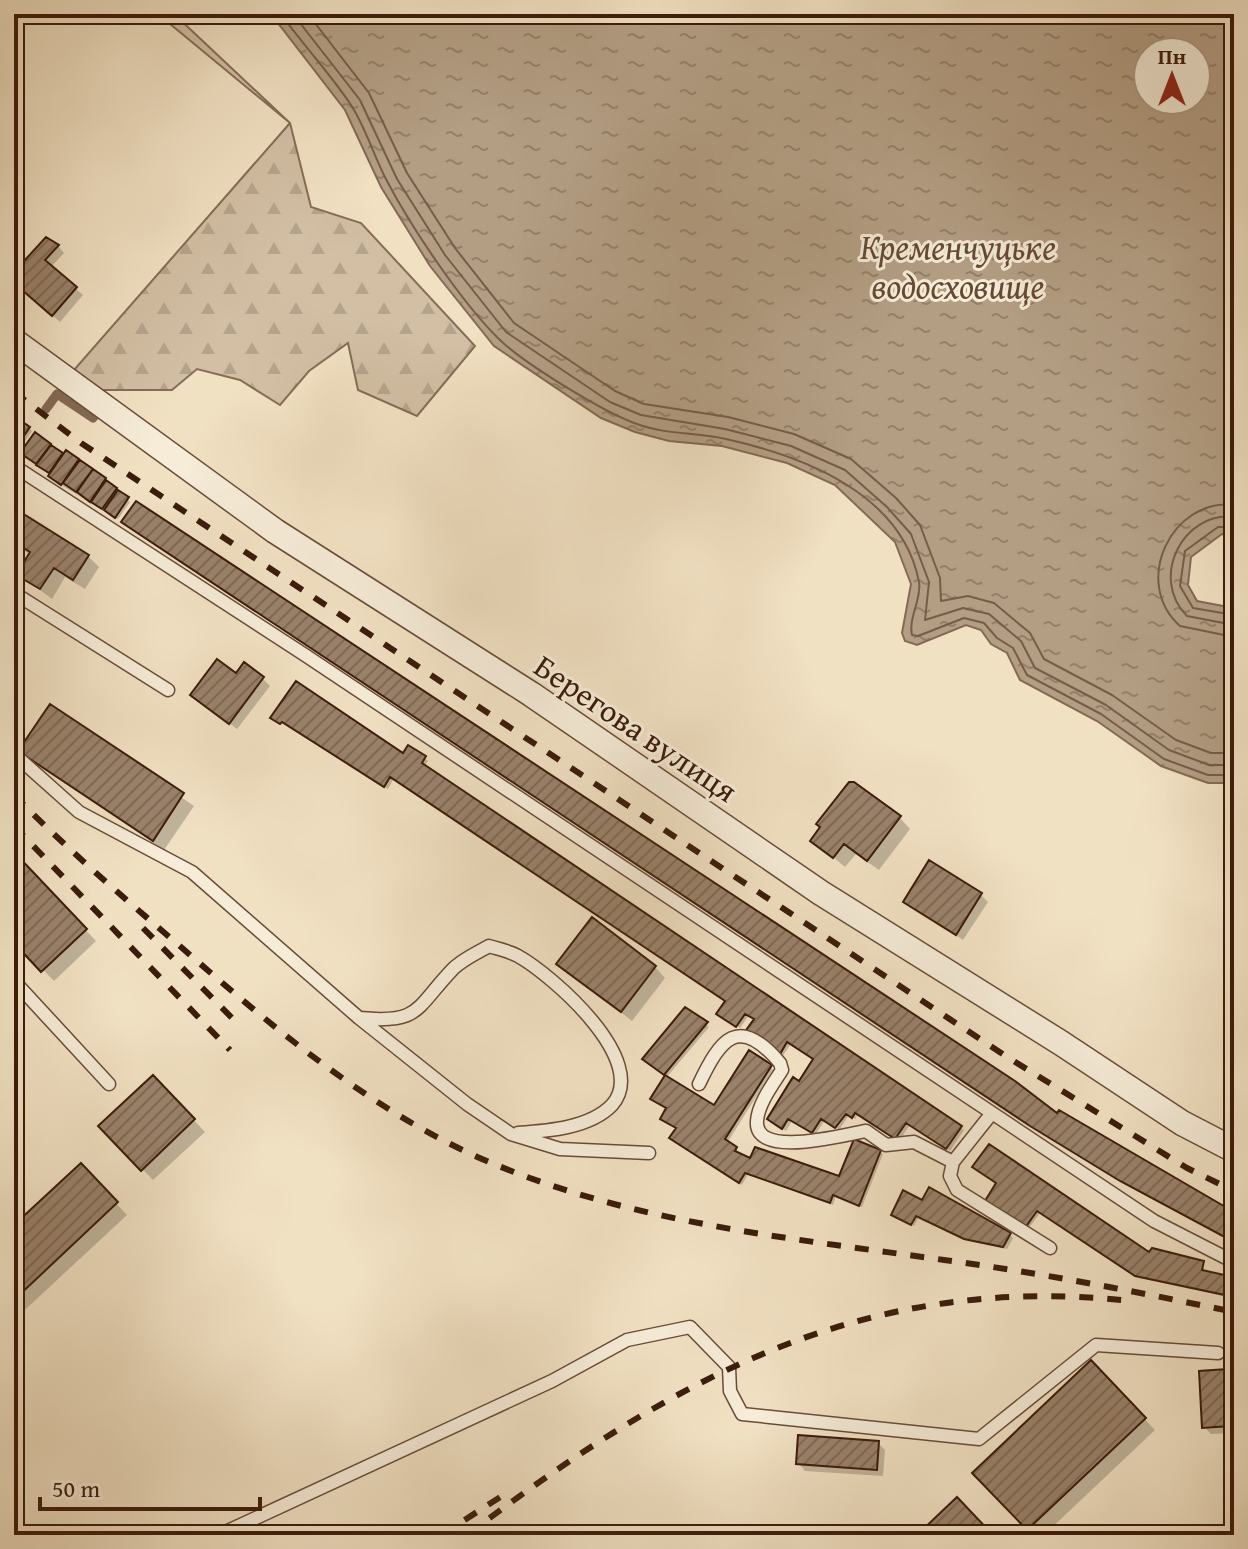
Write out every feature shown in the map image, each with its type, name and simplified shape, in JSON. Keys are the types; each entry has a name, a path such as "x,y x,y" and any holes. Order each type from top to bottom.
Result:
{"street":[{"name":"Берегова вулиця","path":"14,341 275,531 531,694 821,893 1061,1043 1182,1123 1234,1150"}],"lane":[{"path":"14,466 305,655 1154,1221 1234,1262"},
{"path":"14,593 168,690"},
{"path":"14,754 79,812 192,872 359,1018 467,1104 511,1134 560,1149 649,1153"},
{"path":"359,1018 398,1019 414,1015 455,967 489,946 516,955 554,982 591,1019 618,1060 621,1084 612,1104 586,1120 556,1130 511,1134"},
{"path":"14,981 109,1084"},
{"path":"699,1084 719,1045 726,1039 743,1036 780,1063 782,1070 757,1119 757,1128 764,1137 787,1144 866,1131 886,1145 914,1142 953,1162"},
{"path":"992,1113 953,1162 950,1176 957,1190 1050,1248"},
{"path":"219,1535 552,1381 627,1340 690,1327 729,1367 730,1391 742,1414 979,1439 1096,1345 1218,1353"}],"green space":[{"path":"158,14 174,14 290,123"},
{"path":"290,123 311,207 361,223 475,346 417,416 358,390 348,343 309,371 280,405 240,380 197,369 172,390 93,390 74,370"}],"water":[{"name":"Кременчуцьке водосховище","path":"271,14 1234,14 1234,535 1222,534 1191,557 1188,585 1197,601 1234,608 1234,783 1208,783 1161,766 1097,721 1020,680 1007,653 991,644 981,630 966,625 917,645 905,641 902,633 911,584 895,542 835,485 787,463 722,446 669,441 601,418 494,346 430,266 381,187 345,110"}],"building":[{"path":"46,237 59,245 45,260 77,287 52,316 14,283 14,272"},
{"path":"14,416 30,427 15,449 14,448"},
{"path":"35,432 51,444 36,464 20,453"},
{"path":"51,445 63,453 49,473 36,465"},
{"path":"66,450 79,459 61,485 48,476"},
{"path":"80,460 93,469 76,492 63,483"},
{"path":"93,469 106,478 90,502 77,492"},
{"path":"106,480 117,488 102,509 91,502"},
{"path":"118,490 129,497 115,518 104,510"},
{"path":"136,501 1015,1081 1057,1113 1059,1110 1234,1212 1234,1242 1120,1181 1030,1126 121,522"},
{"path":"14,508 89,555 73,580 54,568 40,589 16,575 30,552 14,542"},
{"path":"217,659 236,673 244,662 264,677 229,724 190,695"},
{"path":"296,681 403,753 408,745 426,756 422,763 962,1126 946,1149 906,1123 895,1139 855,1113 852,1118 846,1114 835,1128 821,1119 812,1133 788,1119 782,1129 767,1119 793,1077 799,1081 813,1059 787,1042 779,1056 744,1033 754,1019 745,1014 736,1027 716,1014 725,1001 390,777 384,787 282,722 280,724 270,718"},
{"path":"50,704 184,793 153,841 18,751"},
{"path":"849,782 854,782 901,816 867,861 844,844 833,858 810,841 820,827 816,824"},
{"path":"14,852 87,929 41,972 14,943"},
{"path":"929,860 982,893 956,935 903,902"},
{"path":"592,917 656,966 621,1012 556,964"},
{"path":"685,1007 708,1022 664,1075 642,1059"},
{"path":"749,1050 772,1065 725,1139 737,1147 735,1151 750,1158 755,1147 839,1176 854,1139 881,1150 859,1206 833,1195 830,1203 745,1173 739,1183 669,1138 676,1128 660,1119 666,1108 650,1099 665,1075 714,1105"},
{"path":"153,1075 195,1119 141,1171 98,1126"},
{"path":"989,1144 1149,1252 1152,1248 1204,1261 1202,1270 1229,1276 1225,1295 1135,1276 1037,1211 1025,1228 985,1201 996,1183 972,1167"},
{"path":"81,1163 118,1202 14,1300 14,1225"},
{"path":"929,1187 1011,1233 1003,1247 964,1239 916,1216 911,1225 891,1215 903,1190 922,1200"},
{"path":"1091,1360 1146,1418 1027,1530 972,1473"},
{"path":"1227,1369 1230,1426 1202,1428 1199,1371"},
{"path":"798,1435 879,1441 877,1470 796,1464"},
{"path":"957,1497 993,1535 917,1535"}],"waterway":[{"path":"46,409 57,394 93,418 99,410"}],"railway":[{"path":"14,392 81,443 1004,1055 1187,1168 1234,1191"},
{"path":"14,795 117,892 283,1034 393,1112 471,1154 585,1196 703,1224 1017,1271 1234,1312"},
{"path":"14,826 230,1050"},
{"path":"143,928 236,1022"},
{"path":"467,1535 620,1429 697,1385 776,1349 857,1321 943,1303 1034,1296 1131,1301"},
{"path":"441,1535 502,1496"}]}
